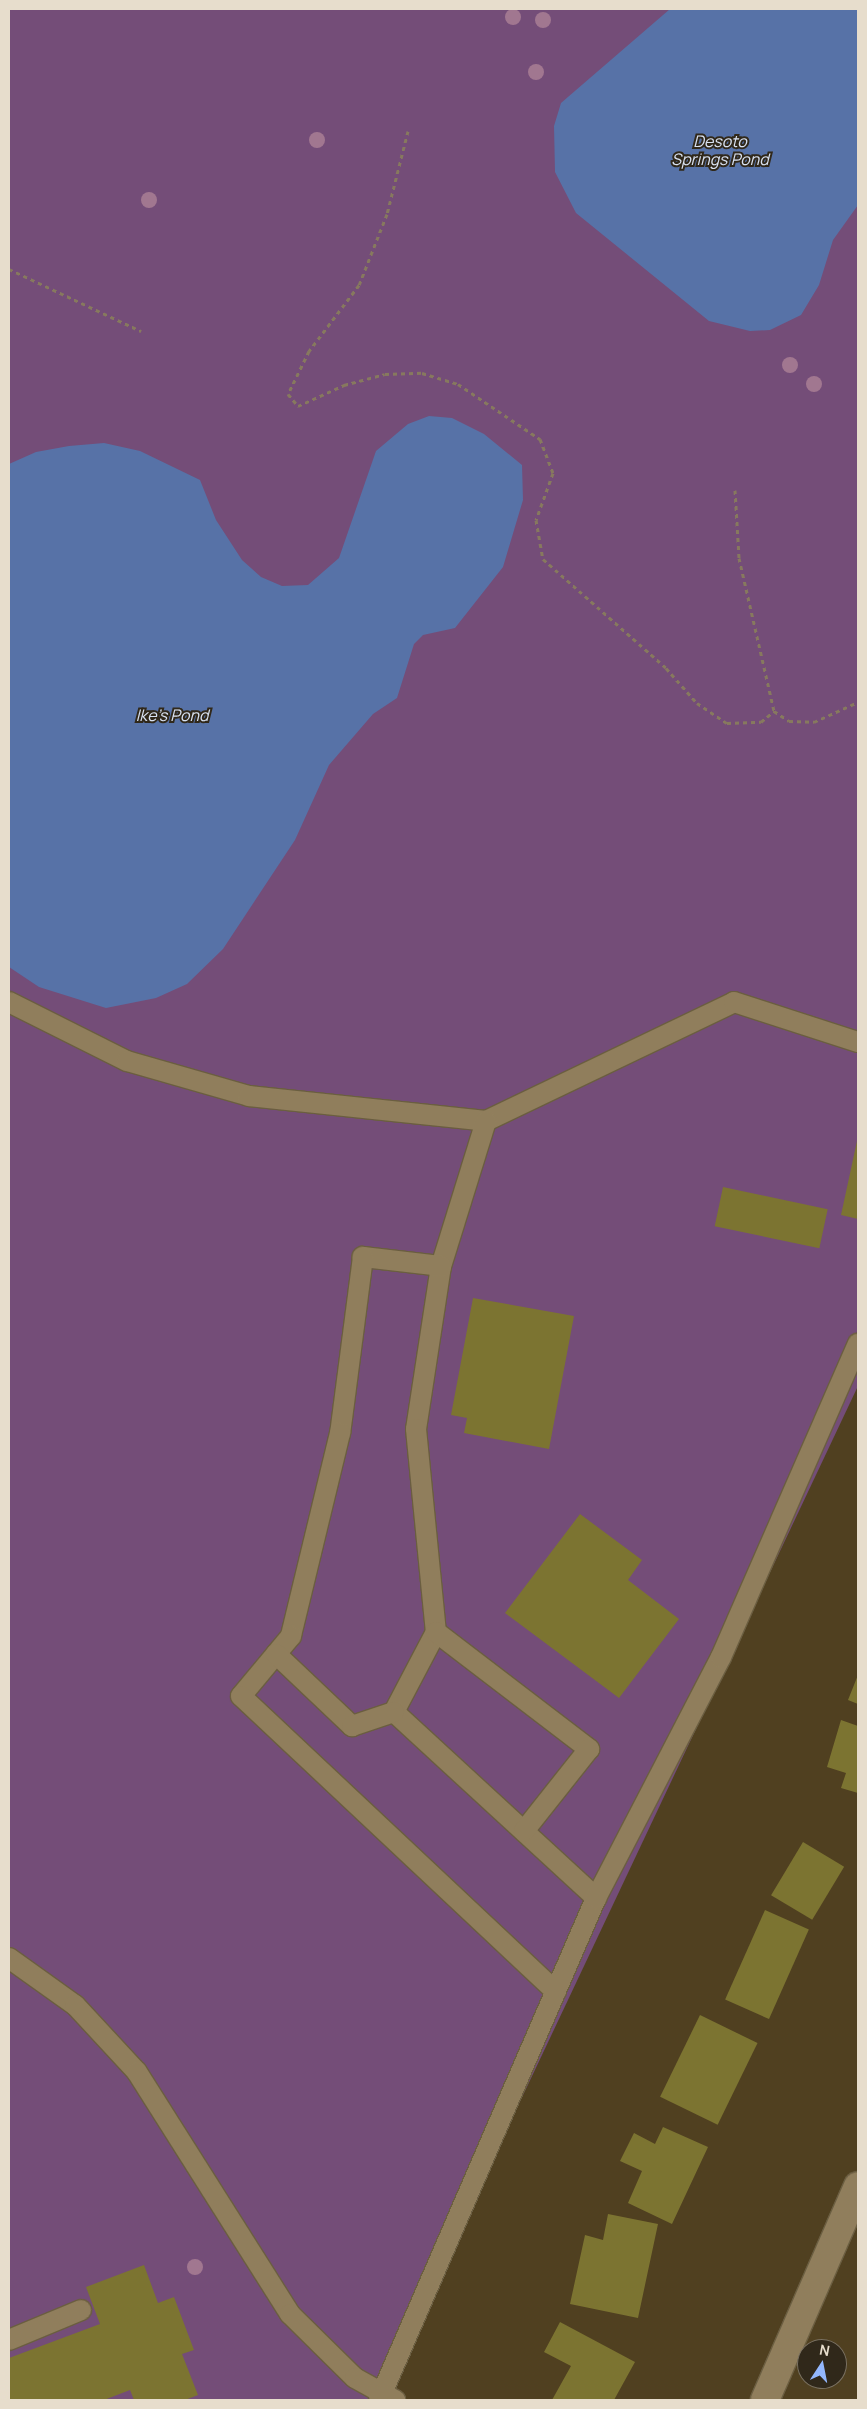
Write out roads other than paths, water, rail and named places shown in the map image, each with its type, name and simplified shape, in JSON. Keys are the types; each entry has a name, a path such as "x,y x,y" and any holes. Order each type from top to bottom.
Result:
{"street":[{"path":"765,2400 858,2186"}],"lane":[{"path":"9,1002 126,1061 249,1096 486,1121 734,1002 858,1042"},
{"path":"276,1654 352,1726 394,1712 436,1632 416,1429 441,1266 486,1121"},
{"path":"441,1266 363,1257 340,1433 291,1636 241,1696 556,1992"},
{"path":"9,1958 75,2005 137,2072 290,2314 348,2372 385,2398 596,1898 721,1657 858,1344"},
{"path":"436,1632 589,1749 524,1831"},
{"path":"394,1712 596,1898"},
{"path":"9,2340 80,2310"}],"water":[{"name":"Desoto Springs Pond","path":"670,9 858,9 858,205 833,240 819,285 801,315 770,330 750,331 709,321 576,213 555,172 554,126 561,103"},
{"name":"Ike's Pond","path":"429,416 452,418 484,434 522,465 523,500 503,567 455,628 423,635 414,644 397,698 373,714 329,765 295,840 223,949 187,984 156,998 106,1008 39,987 9,967 9,464 36,452 69,446 104,443 140,451 200,480 216,520 242,560 261,577 282,586 308,585 339,558 376,451 408,424"}]}
